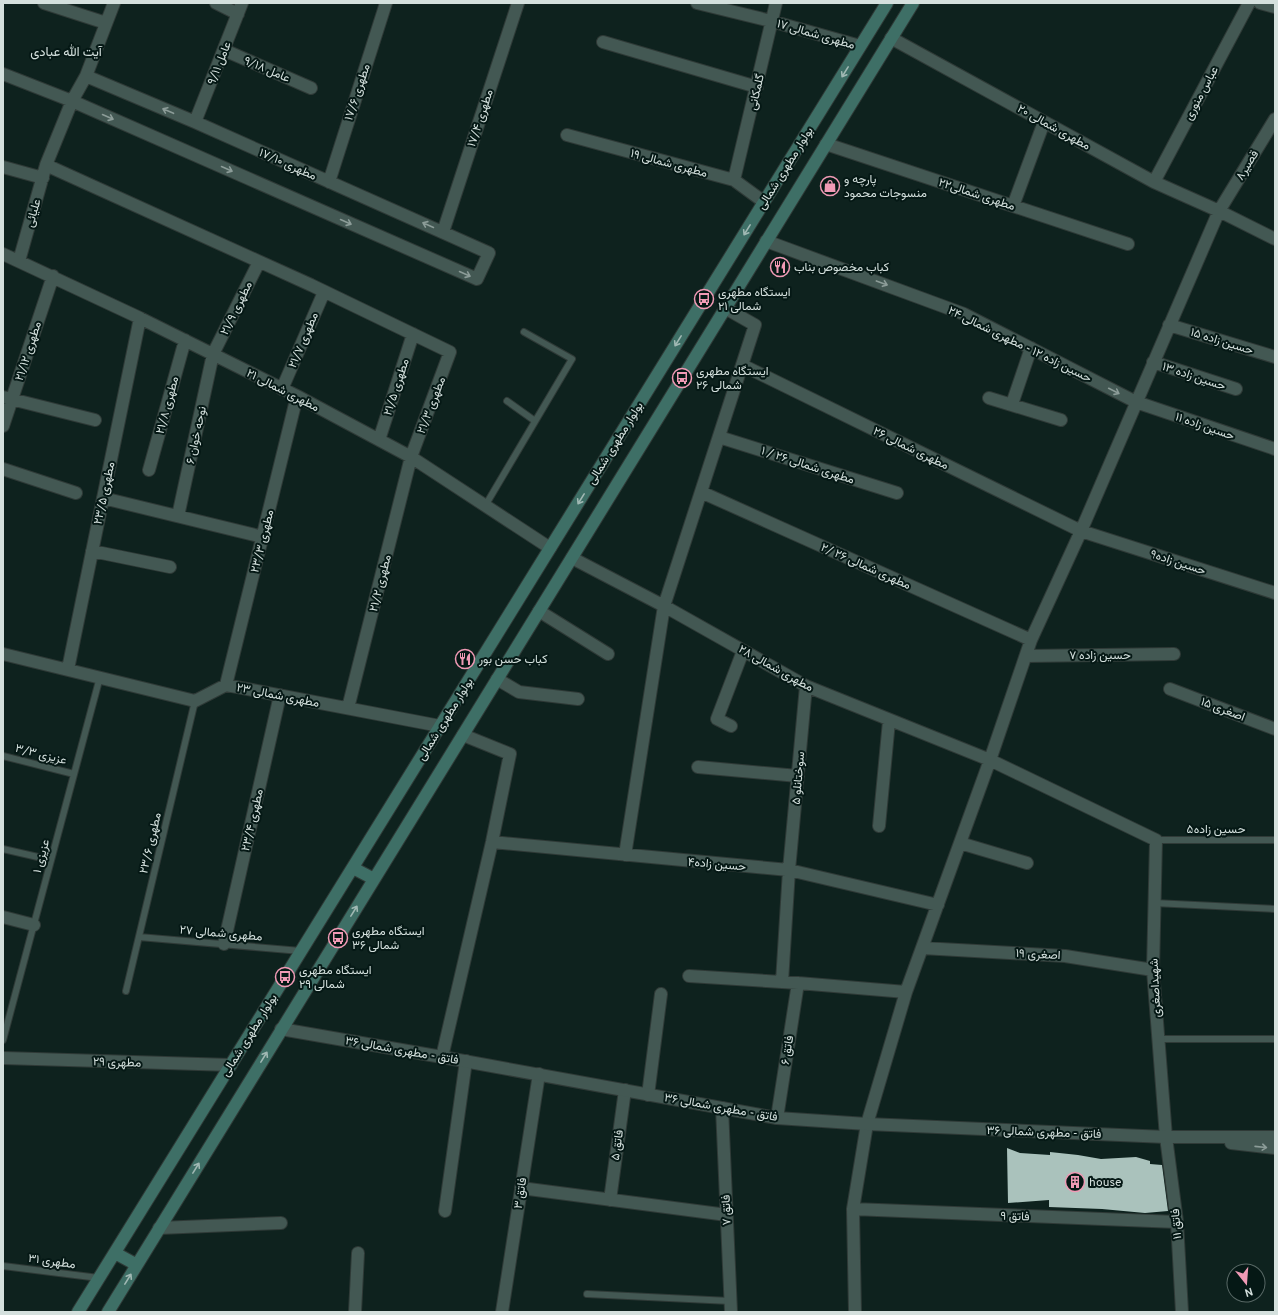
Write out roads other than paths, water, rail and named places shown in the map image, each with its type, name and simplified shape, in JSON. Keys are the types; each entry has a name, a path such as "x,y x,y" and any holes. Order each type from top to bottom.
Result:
{"main road":[{"name":"بولوار مطهری شمالی","path":"108,1312 913,3"},
{"name":"بولوار مطهری شمالی","path":"78,1312 885,4"},
{"path":"353,868 374,879"},
{"path":"115,1253 137,1265"}],"street":[{"path":"44,3 106,23"},
{"path":"114,3 86,76 72,101 46,164 413,334"},
{"path":"216,3 240,9"},
{"name":"مطهری ۱۷/۶","path":"329,182 386,3"},
{"name":"مطهری ۱۷/۴","path":"442,232 518,3"},
{"name":"مطهری شمالی ۱۷","path":"697,3 771,21 860,46"},
{"name":"گلمکانی","path":"734,180 776,3"},
{"name":"عباس منوری","path":"1154,182 1249,3"},
{"path":"1260,3 1275,8"},
{"name":"عامل ۹/۱۱","path":"195,122 240,9"},
{"name":"مطهری شمالی ۲۰","path":"891,38 1154,182 1219,211 1275,239"},
{"path":"603,42 757,87"},
{"name":"عامل ۹/۱۸","path":"224,50 311,88"},
{"path":"3,74 72,101"},
{"name":"مطهری ۱۷/۱۰","path":"72,101 477,279 489,253 195,122 86,76"},
{"name":"قصیر۸","path":"867,1124 906,992 990,760 1031,640 1081,531 1219,211 1275,119"},
{"path":"1013,206 1044,122"},
{"name":"مطهری شمالی ۱۹","path":"567,135 734,180 764,202"},
{"name":"مطهری شمالی۲۲","path":"826,144 1128,244"},
{"name":"علیائی","path":"19,260 46,164"},
{"path":"3,167 42,178"},
{"name":"حسین زاده ۱۲ - مطهری شمالی ۲۴","path":"766,241 964,314 1136,402"},
{"name":"مطهری شمالی ۲۱","path":"3,254 53,276 298,396 411,457 550,548"},
{"name":"مطهری ۲۱/۹","path":"214,354 259,262"},
{"name":"مطهری ۲۱/۱۲","path":"3,426 8,398 53,276"},
{"name":"مطهری ۲۱/۷","path":"282,389 324,292"},
{"path":"625,855 664,606 755,326 725,308"},
{"name":"مطهری ۲۳/۵","path":"68,669 140,318"},
{"name":"حسین زاده ۱۵","path":"1169,325 1275,356"},
{"name":"مطهری ۲۱/۳","path":"411,457 450,352 413,334"},
{"name":"مطهری ۲۱/۵","path":"379,440 413,334"},
{"name":"مطهری ۲۱/۸","path":"149,470 185,340"},
{"path":"1012,404 1031,348"},
{"name":"نوحه خوان ۶","path":"178,516 214,354"},
{"name":"حسین زاده ۱۳","path":"1153,362 1236,389"},
{"name":"مطهری شمالی ۲۶","path":"742,365 1081,531"},
{"name":"مطهری ۲۳/۳","path":"226,685 298,396"},
{"path":"8,398 95,420"},
{"path":"989,398 1062,420"},
{"name":"حسین زاده ۱۱","path":"1136,402 1275,449"},
{"name":"مطهری شمالی ۲۶ / ۱","path":"719,437 897,493"},
{"name":"مطهری ۲۱/۲","path":"348,708 411,457"},
{"path":"3,469 76,493"},
{"name":"مطهری شمالی ۲۶ /۲","path":"701,492 1031,640"},
{"path":"103,498 263,537"},
{"name":"حسین زاده۹","path":"1081,531 1275,593"},
{"path":"92,551 170,567"},
{"name":"مطهری شمالی ۲۸","path":"572,558 664,606 806,686 990,760 1156,840"},
{"path":"539,611 608,654"},
{"path":"731,726 717,719 743,651"},
{"path":"3,654 195,701"},
{"name":"حسین زاده ۷","path":"1026,656 1174,654"},
{"path":"497,679 519,692 578,699"},
{"name":"مطهری شمالی ۲۳","path":"195,701 226,685 440,726"},
{"name":"سوختانلو ۵","path":"782,982 789,870 806,686"},
{"name":"اصغری ۱۵","path":"1170,689 1275,729"},
{"name":"مطهری ۲۳/۴","path":"224,944 280,695"},
{"path":"879,826 890,721"},
{"path":"442,1057 492,842 510,754 462,735"},
{"path":"698,767 798,776"},
{"name":"شهیداصغری","path":"1156,840 1153,970 1166,1137"},
{"name":"حسین زاده۴","path":"492,842 789,870 938,905"},
{"path":"960,843 1027,863"},
{"path":"3,917 34,925"},
{"name":"اصغری ۱۹","path":"922,948 1065,956 1153,970"},
{"path":"690,976 798,982 906,992"},
{"name":"فاتق ۶","path":"777,1118 798,982"},
{"path":"648,1094 661,994"},
{"name":"فاتق - مطهری شمالی ۳۶","path":"281,1029 539,1074 777,1118 867,1124 1166,1137"},
{"name":"مطهری ۲۹","path":"3,1058 230,1065"},
{"path":"445,1211 466,1061"},
{"name":"فاتق ۳","path":"502,1312 539,1074"},
{"name":"فاتق ۵","path":"610,1200 625,1090"},
{"name":"فاتق ۷","path":"722,1108 730,1306"},
{"path":"855,1312 853,1209 867,1124"},
{"path":"1166,1137 1275,1137"},
{"path":"1166,1137 1275,1148"},
{"name":"فاتق ۱۱","path":"1166,1137 1177,1222 1182,1312"},
{"path":"521,1188 727,1215"},
{"name":"فاتق ۹","path":"853,1209 1177,1222"},
{"path":"159,1228 282,1224"},
{"path":"355,1312 358,1253"}],"lane":[{"path":"485,506 572,359 524,332"},
{"path":"507,401 535,421"},
{"name":"عزیزی ۱","path":"3,1040 100,677"},
{"name":"مطهری ۲۳/۶","path":"126,992 195,701"},
{"name":"عزیزی ۳/۳","path":"3,756 74,774"},
{"name":"حسین زاده۵","path":"1156,840 1275,840"},
{"path":"3,849 51,860"},
{"path":"1154,903 1275,910"},
{"name":"مطهری شمالی ۲۷","path":"139,937 301,951"},
{"path":"1158,1039 1275,1039"},
{"name":"مطهری ۳۱","path":"3,1266 99,1278"},
{"path":"587,1294 730,1306"}],"place":[{"name":"پارچه و منسوجات محمود","path":"830,186"},
{"name":"كباب مخصوص بناب","path":"780,267"},
{"name":"ایستگاه مطهری شمالی ۲۱","path":"704,299"},
{"name":"ایستگاه مطهری شمالی ۲۶","path":"682,378"},
{"name":"كباب حسن بور","path":"465,659"},
{"name":"ایستگاه مطهری شمالی ۳۶","path":"338,938"},
{"name":"ایستگاه مطهری شمالی ۲۹","path":"285,977"},
{"name":"house","path":"1075,1182"}],"district":[{"name":"آیت الله عبادی","path":"66,51"}]}
